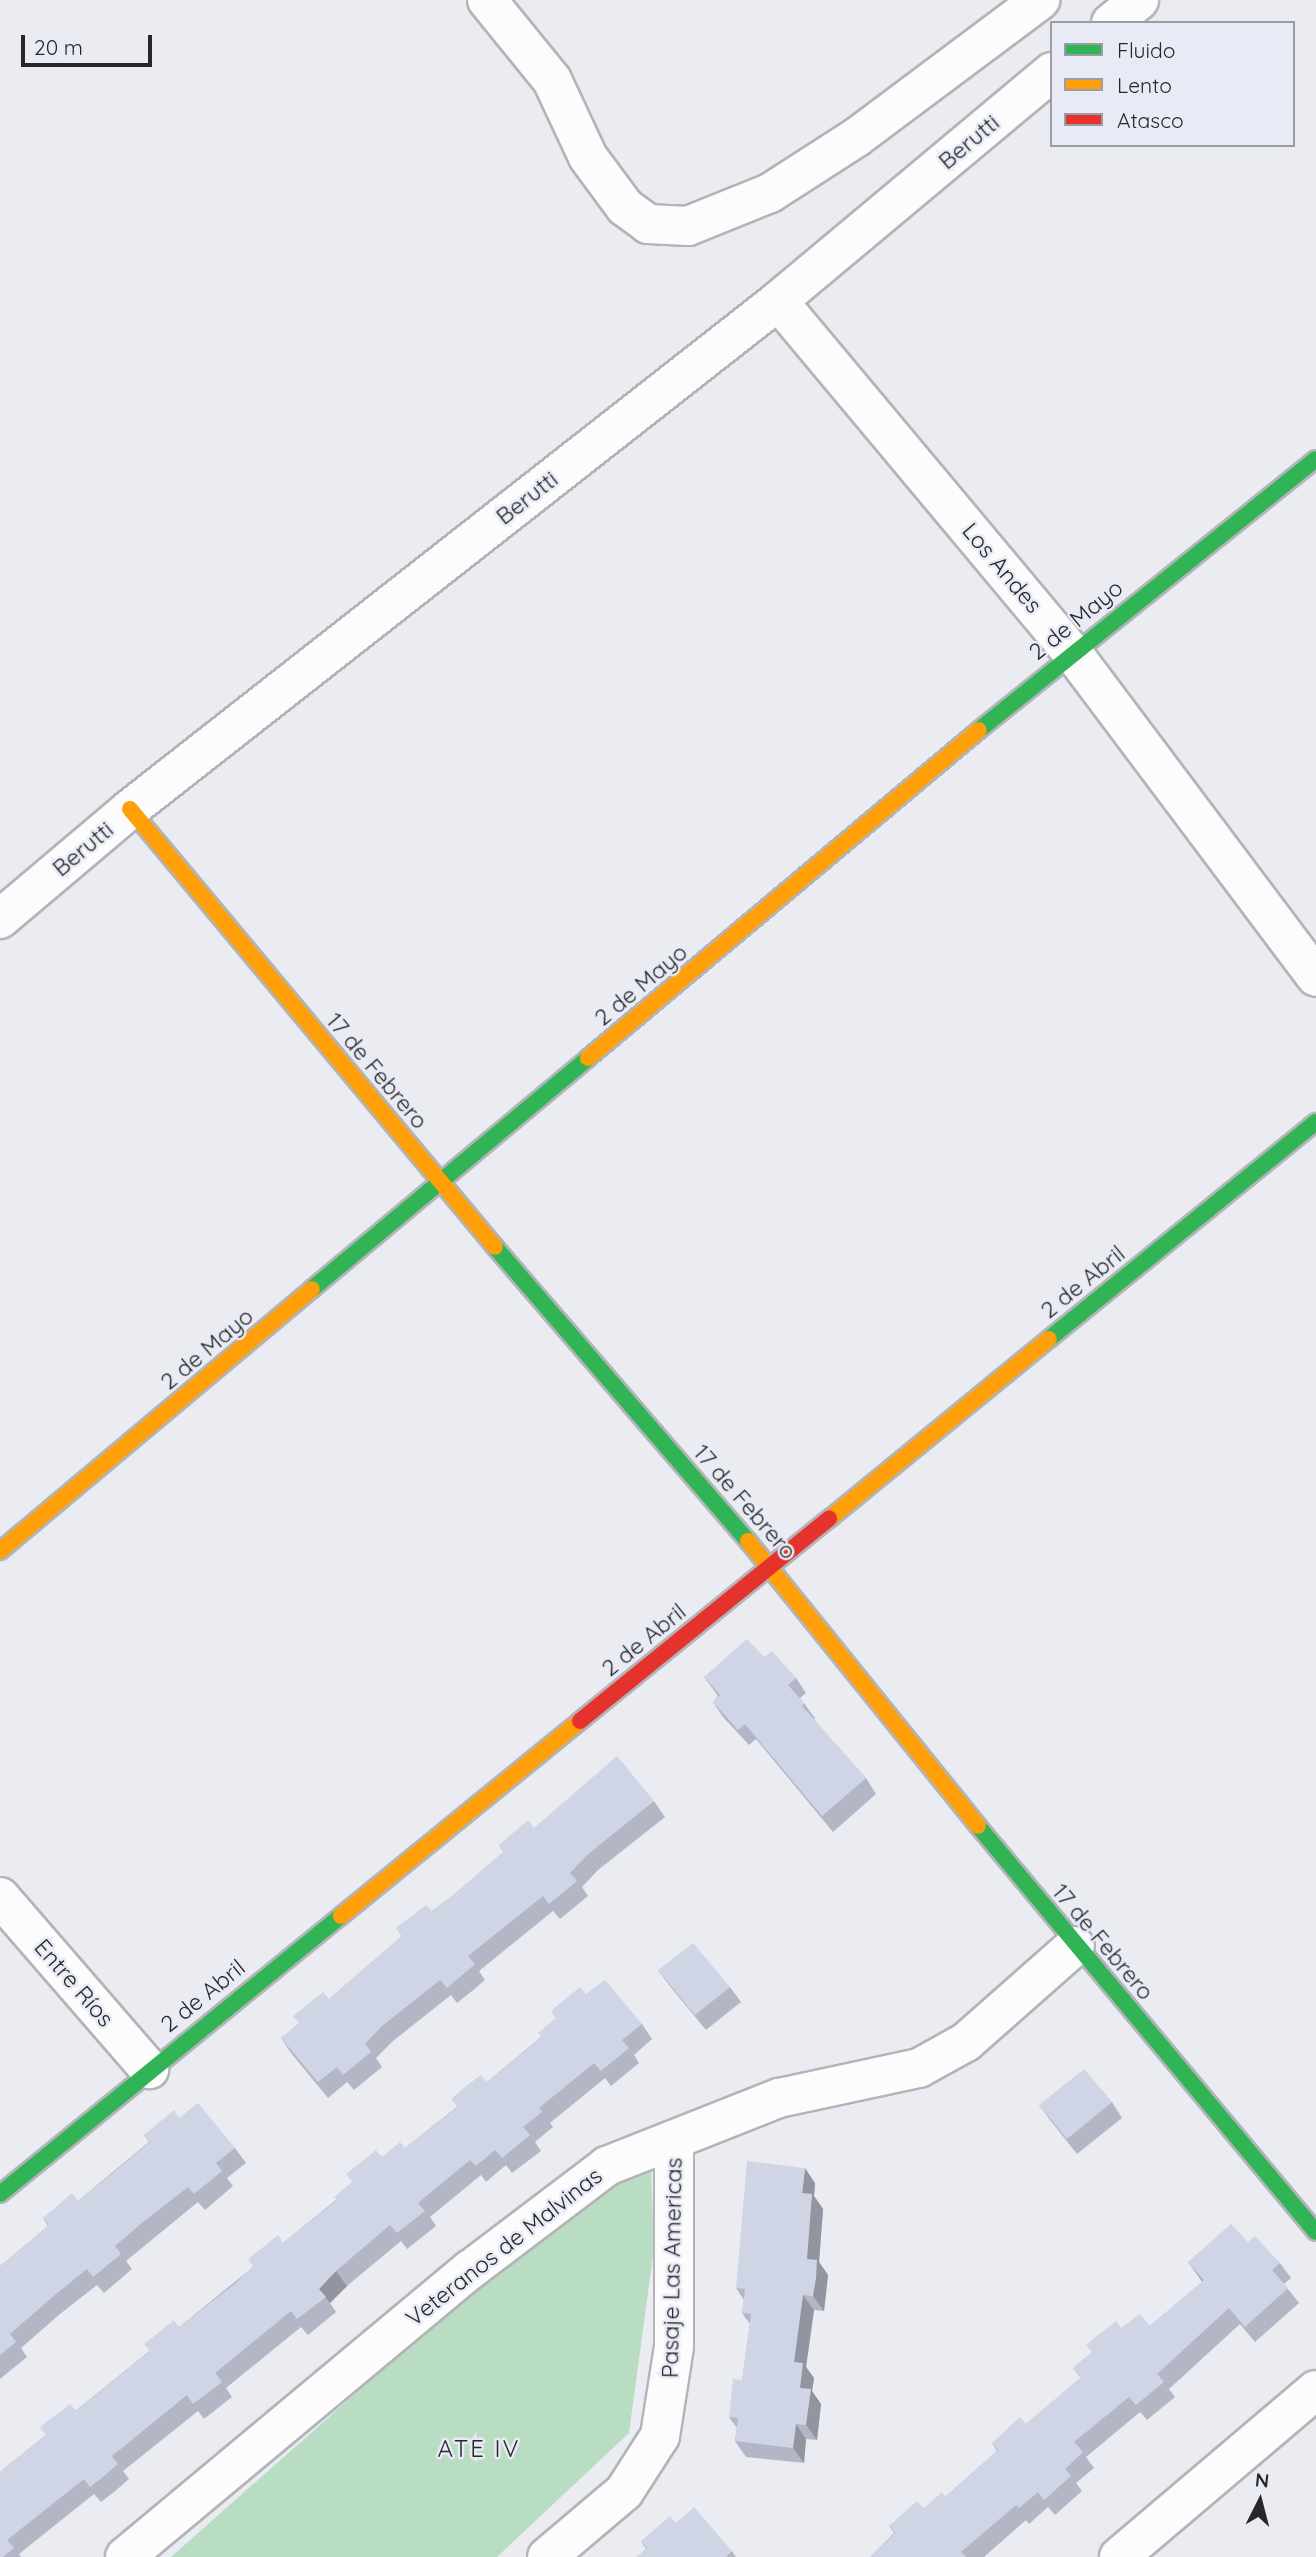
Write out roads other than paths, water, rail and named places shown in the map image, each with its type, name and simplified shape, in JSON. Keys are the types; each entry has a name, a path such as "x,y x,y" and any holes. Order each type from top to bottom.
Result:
{"street":[{"path":"487,0 552,80 588,157 625,207 648,224 688,226 770,193 857,137 1040,0"},
{"path":"1113,21 1139,0"},
{"name":"Berutti","path":"0,919 130,809 778,301 1050,74"},
{"name":"Los Andes","path":"778,301 1072,652 1316,977"},
{"name":"2 de Mayo","path":"0,1551 441,1184 1072,652 1316,459"},
{"name":"17 de Febrero","path":"130,809 441,1184 771,1567 1075,1946 1316,2232"},
{"name":"2 de Abril","path":"0,2194 149,2069 771,1567 1316,1122"},
{"name":"Entre Ríos","path":"0,1898 149,2069"},
{"name":"Veteranos de Malvinas","path":"125,2557 544,2212 607,2166 779,2098 919,2068 966,2042 1075,1946"},
{"name":"Pasaje Las Americas","path":"547,2557 624,2492 660,2436 674,2347 674,2141"},
{"path":"1119,2557 1316,2390"}],"district":[{"name":"ATE IV","path":"479,2449"}]}
